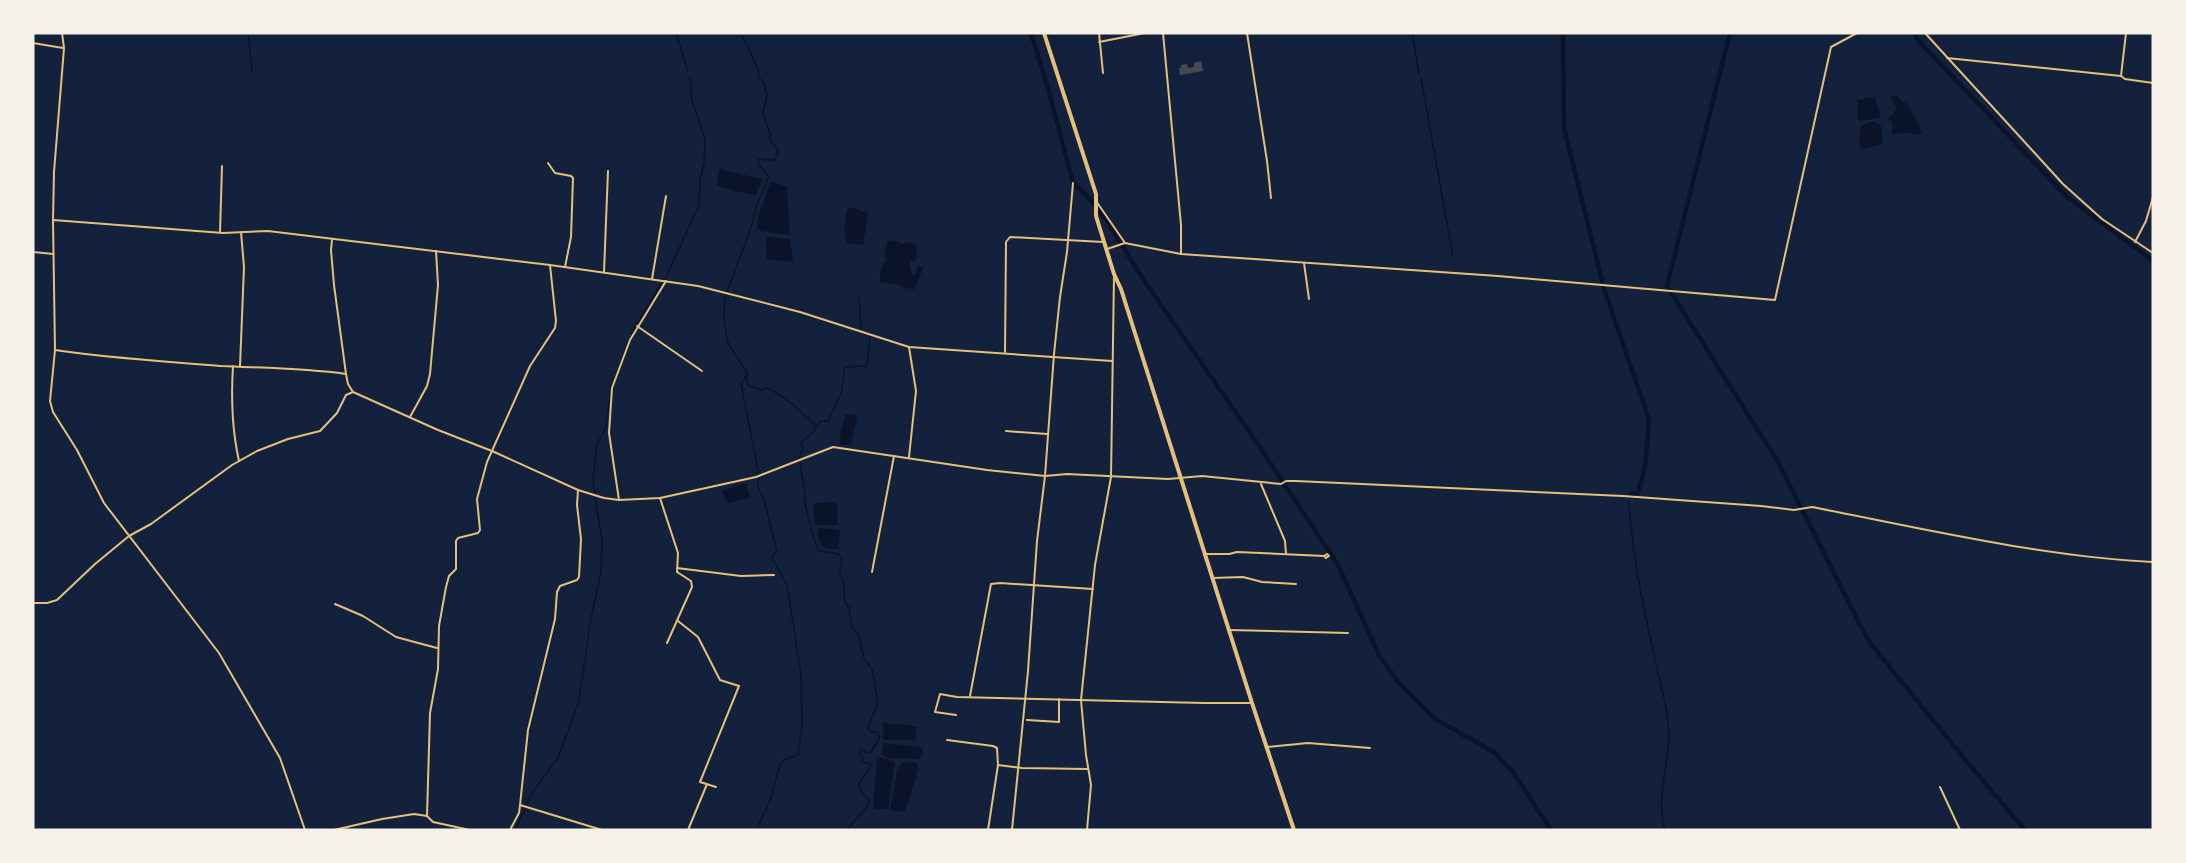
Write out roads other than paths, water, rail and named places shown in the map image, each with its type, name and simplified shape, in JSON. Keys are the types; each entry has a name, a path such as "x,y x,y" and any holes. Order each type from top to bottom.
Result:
{"main road":[{"path":"1044,33 1096,194 1096,216 1114,274 1121,289 1228,630 1294,830"}],"street":[{"path":"62,33 64,48 54,172 53,220 56,350 50,401 104,503 219,653 280,758 305,830"},
{"path":"1098,33 1103,73"},
{"path":"1099,42 1145,33"},
{"path":"1163,33 1181,225 1181,254"},
{"path":"1247,33 1271,198"},
{"path":"1107,249 1124,243 1181,254 1498,276 1774,300 1831,46 1857,33"},
{"path":"1925,33 2063,184 2102,219 2153,253"},
{"path":"2121,76 2126,33"},
{"path":"33,43 64,48"},
{"path":"1947,58 2121,76 2125,79 2153,83"},
{"path":"548,163 555,173 573,178 571,237 565,267"},
{"path":"220,232 222,166"},
{"path":"604,272 608,171"},
{"path":"1012,830 1028,671 1032,586 1073,183"},
{"path":"652,279 666,196"},
{"path":"2135,242 2146,221 2153,197"},
{"path":"1096,203 1124,243"},
{"path":"53,220 220,232 268,231 604,272 726,292 800,312 909,347 1112,360"},
{"path":"240,366 244,267 241,232"},
{"path":"1005,352 1007,239 1010,237 1105,242"},
{"path":"333,239 331,250 334,285 346,374 349,388 353,392 578,490 604,498 619,500 660,498 756,477 833,447 987,470 1044,476 1067,474 1111,477 1202,476 1281,484 1286,481 1623,496 1799,510 1812,507 2041,550 2123,561 2153,562"},
{"path":"410,417 427,386 430,374 438,285 436,251"},
{"path":"33,252 53,254"},
{"path":"1304,263 1309,299"},
{"path":"426,816 430,713 438,669 437,648 446,587 449,576 456,569 456,541 458,538 478,533 480,530 477,499 492,451 530,366 555,328 550,265"},
{"path":"1087,830 1091,794 1081,700 1093,589 1111,477 1114,274"},
{"path":"619,500 610,442 611,395 630,340 666,281"},
{"path":"637,326 702,370"},
{"path":"909,347 916,391 909,457"},
{"path":"56,350 89,355 233,366 303,368 346,374"},
{"path":"233,366 234,442 238,461"},
{"path":"33,603 57,600 129,536 152,524 238,461 288,439 320,431 337,413 346,395 353,392"},
{"path":"1006,431 1047,434"},
{"path":"872,572 894,456"},
{"path":"1260,482 1285,541 1286,554"},
{"path":"510,830 519,813 528,730 555,619 557,592 560,586 579,577 578,490"},
{"path":"660,498 678,554 677,572 691,581 692,587 667,643"},
{"path":"1204,554 1237,552 1324,556"},
{"path":"677,568 741,576 774,575"},
{"path":"1212,578 1242,577 1262,582 1296,584"},
{"path":"970,697 991,584 1093,589"},
{"path":"335,604 363,616 396,637 437,648"},
{"path":"678,621 698,637 720,680 739,686 700,782 716,788"},
{"path":"1228,630 1348,633"},
{"path":"956,715 935,712 940,694 1027,699 1252,703"},
{"path":"1027,720 1059,722 1059,699"},
{"path":"947,740 998,748 998,765 988,830"},
{"path":"1267,747 1308,743 1370,748"},
{"path":"998,765 1022,768 1089,769"},
{"path":"688,830 707,784"},
{"path":"1940,787 1960,830"},
{"path":"520,805 602,830"},
{"path":"334,830 414,814 426,816 433,822 470,830"}],"water":[{"path":"1895,95 1908,105 1922,132 1917,135 1892,134 1892,122 1888,119 1897,109 1890,97"},
{"path":"1875,97 1879,118 1860,121 1857,100"},
{"path":"1874,121 1881,126 1883,142 1880,145 1861,149 1859,139 1861,126"},
{"path":"719,169 762,179 756,196 717,186"},
{"path":"770,183 787,187 790,235 760,231 757,228 758,217"},
{"path":"850,207 868,213 863,245 847,243 845,222 847,209"},
{"path":"766,237 790,239 793,262 767,259"},
{"path":"890,240 900,244 908,242 916,245 917,258 914,262 911,260 909,263 912,274 915,275 918,265 923,268 915,289 879,282 882,267 887,259 884,255 887,242"},
{"path":"845,414 856,415 857,418 851,445 839,443"},
{"path":"746,483 750,498 727,503 723,490"},
{"path":"834,502 837,504 838,525 815,525 813,506 815,503"},
{"path":"820,528 840,530 838,549 828,549 821,545 817,533"},
{"path":"883,723 917,727 915,740 883,740"},
{"path":"884,743 921,747 923,753 920,759 888,758 881,754"},
{"path":"881,757 895,762 888,809 875,809 873,806 877,760"},
{"path":"902,762 917,763 919,767 905,812 890,810 897,771"}],"waterway":[{"path":"248,33 252,72"},
{"path":"676,33 688,71"},
{"path":"741,33 758,69 759,78 764,83 767,95 763,113 770,133 770,141 776,146 778,154 774,160 758,159 759,165 769,177 756,207 751,228 725,297 724,318 728,343 748,374 746,381 749,386 762,390 767,388 781,396 816,426 815,430 801,443 803,449 799,458"},
{"path":"1031,33 1073,183 1088,197 1108,222 1141,276 1255,440 1338,565 1379,655 1398,682 1434,718 1495,753 1513,772 1551,830"},
{"path":"1412,33 1419,73"},
{"path":"1563,33 1564,128 1602,281"},
{"path":"1730,33 1667,286 1778,462 1871,644 2025,830"},
{"path":"1914,33 1918,40 2067,197 2153,261"},
{"path":"665,279 699,205 705,139 692,100 690,77"},
{"path":"1421,78 1453,257"},
{"path":"595,494 593,480 597,444 606,427 611,388 634,329 661,284"},
{"path":"1603,286 1649,419 1645,467 1638,493 1631,494"},
{"path":"859,298 861,329"},
{"path":"816,426 821,421 828,421 841,393 845,367 867,366 870,337"},
{"path":"746,375 741,384 758,470 758,487 764,500 777,551 772,556 773,560 787,585 801,674 802,726 798,755 783,760 780,765 770,801 756,830"},
{"path":"800,463 807,513 819,551 839,554 842,558 840,573 843,579 845,602 849,608 852,629 858,633 864,658 872,669 878,702 868,728 878,733 880,737 871,752 866,753 861,749 859,752 864,762 872,765 860,782 859,788 869,800 869,804 847,830"},
{"path":"527,804 534,790 558,758 579,701 591,618 601,572 602,540 595,499"},
{"path":"1629,501 1639,581 1668,721 1668,749 1662,790 1662,817 1665,830"},
{"path":"515,830 525,808"}]}
